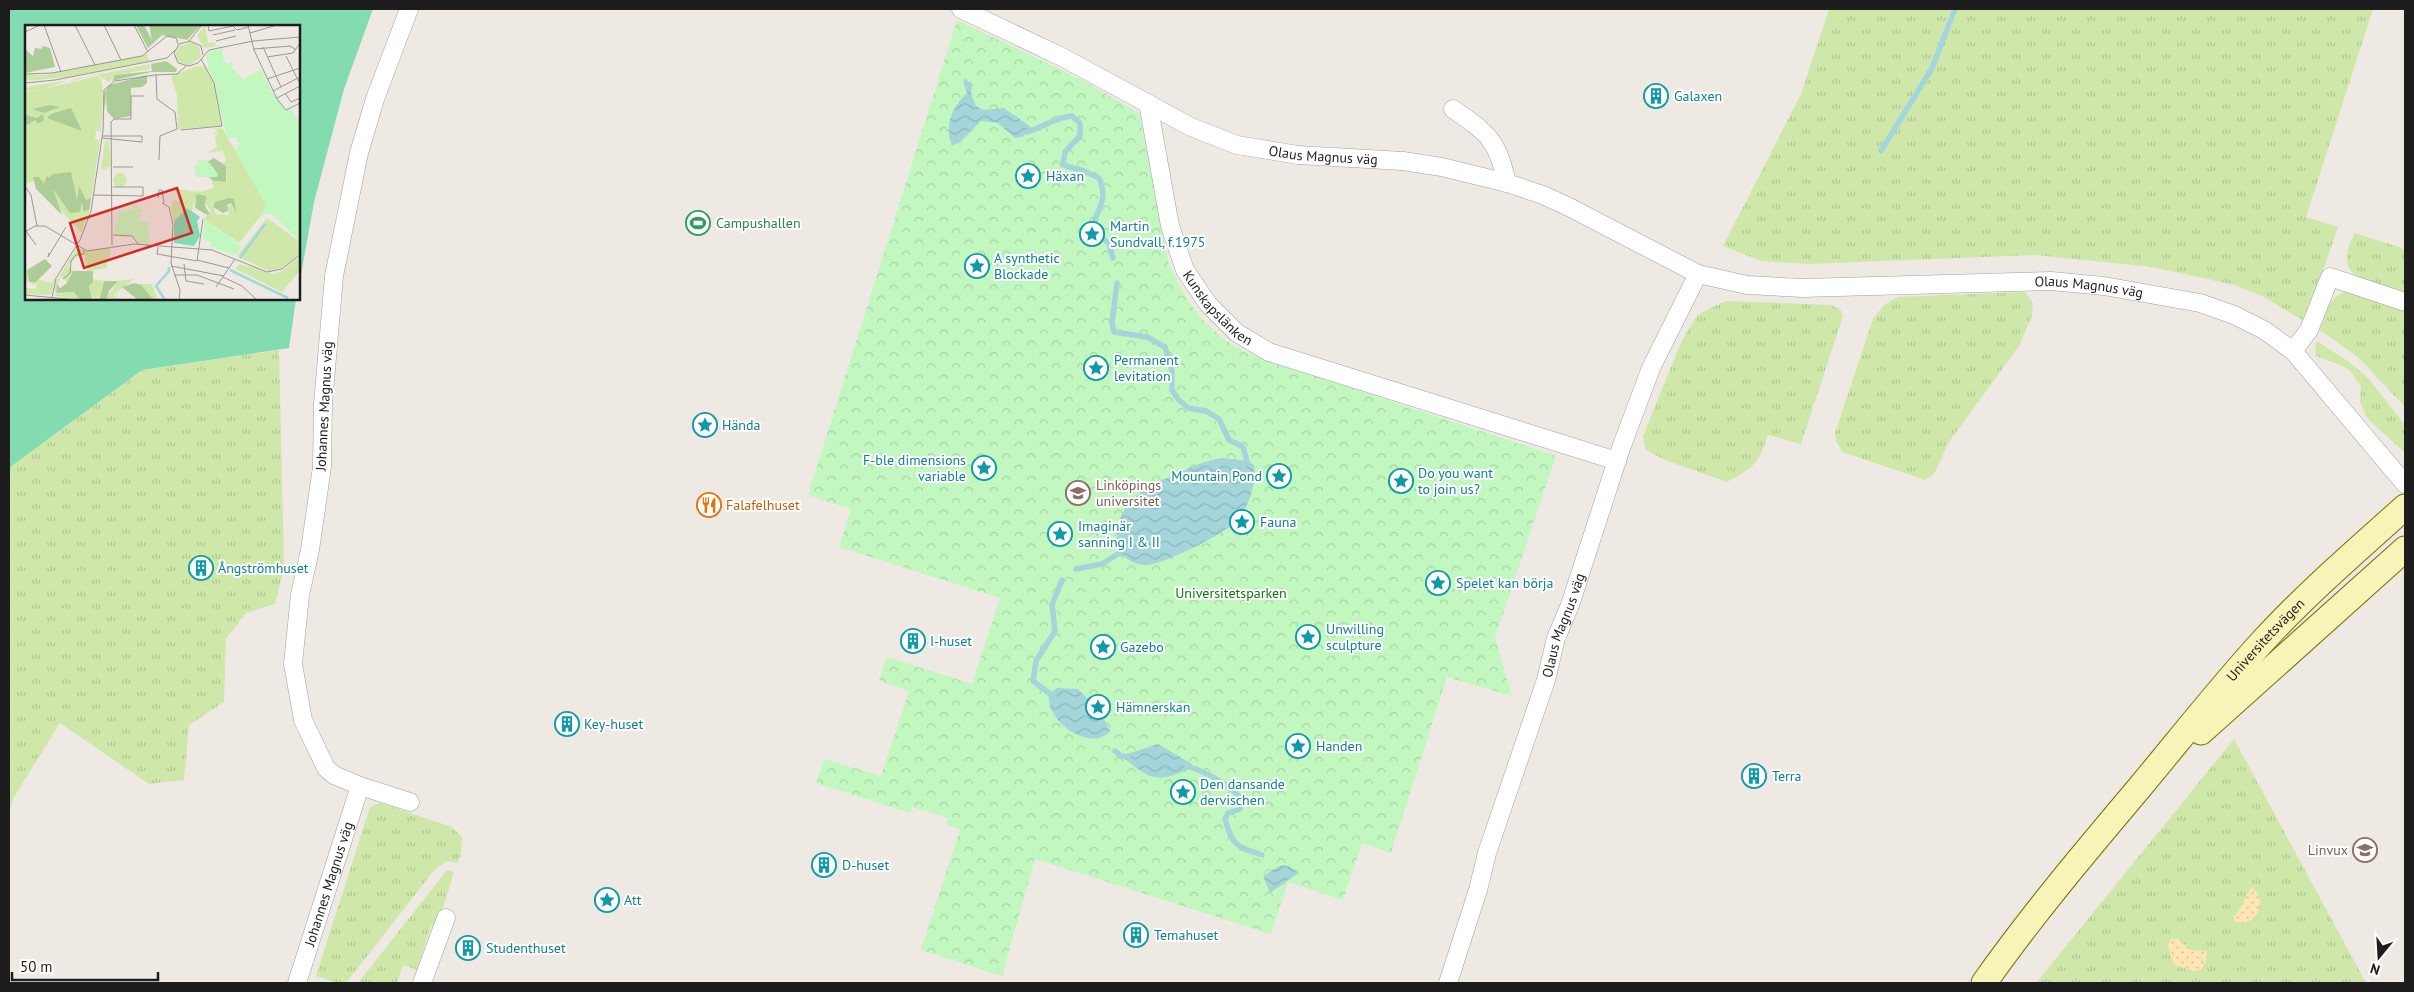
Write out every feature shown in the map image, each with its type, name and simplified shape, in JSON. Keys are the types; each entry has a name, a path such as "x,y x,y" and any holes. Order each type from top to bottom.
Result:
{"main road":[{"name":"Universitetsvägen","path":"1984,983 2052,893 2219,691 2262,642 2317,587 2405,507"},
{"name":"Universitetsvägen","path":"2140,787 2405,548"}],"street":[{"name":"Johannes Magnus väg","path":"409,9 375,99 359,154 334,276 323,404 322,468 310,550 300,594 293,664 303,720 326,768 334,775 360,786 410,802"},
{"path":"961,9 1054,53 1148,103"},
{"name":"Olaus Magnus väg","path":"1148,103 1191,127 1245,146 1298,155 1403,161 1442,167 1507,183 1543,195 1569,207 1698,274 1747,285 1803,288 2051,281 2104,286 2200,303 2234,314 2264,330 2293,351 2405,484"},
{"name":"Kunskapslänken","path":"1148,103 1170,226 1184,270 1208,304 1237,333 1269,352 1617,461"},
{"path":"1453,109 1474,124 1493,142 1501,155 1507,183"},
{"name":"Olaus Magnus väg","path":"1448,983 1478,890 1487,853 1546,680 1556,638 1570,605 1617,461 1651,368 1698,274"},
{"path":"2293,351 2309,330 2330,277 2405,302"},
{"name":"Johannes Magnus väg","path":"297,983 360,786"},
{"path":"422,983 446,918"}],"green space":[{"path":"9,9 373,9 344,89 314,202 300,280 300,25 25,25 25,300 296,300 289,348 142,370 9,468"},
{"path":"1829,9 2373,9 2306,217 2338,227 2308,314 2302,320 2264,297 2235,285 2152,267 2035,255 1810,264 1762,261 1723,246 1801,94"},
{"name":"Universitetsparken","path":"957,20 1080,79 1139,113 1169,265 1187,299 1203,320 1225,340 1248,354 1556,456 1495,638 1512,696 1447,677 1391,853 1362,843 1343,900 1288,882 1271,934 1035,859 1002,976 921,950 960,829 947,825 948,818 912,807 910,813 816,783 824,759 881,776 909,691 879,681 887,657 972,684 1000,598 839,547 851,509 808,495"},
{"path":"2355,233 2405,249 2405,295 2367,282 2350,269 2347,260 2348,248"},
{"path":"2025,292 2033,303 2032,316 2019,346 1949,442 1934,474 1925,480 1842,452 1836,441 1835,433 1873,319 1884,305 1898,297"},
{"path":"2344,292 2353,292 2405,309 2405,407 2358,357 2320,330 2334,298"},
{"path":"1725,301 1831,305 1840,309 1843,316 1801,444 1768,435 1761,453 1754,464 1727,482 1665,460 1646,450 1643,436 1682,340 1697,315"},
{"path":"2317,341 2349,362 2368,378 2405,425 2405,453 2367,418 2360,402 2361,386 2350,371 2343,366 2316,356 2315,346"},
{"path":"279,350 284,568 275,604 246,613 226,639 224,702 189,725 184,780 149,784 60,723 14,797 9,811 9,468 142,370"},
{"path":"2234,739 2366,983 2036,983"},
{"path":"380,803 452,827 462,837 461,852 458,863 448,861 436,868 346,983 339,983 316,976 370,807"},
{"path":"447,870 454,872 437,927 431,926 417,970 403,965 397,983 358,983"}],"sand":[{"path":"2252,887 2260,900 2257,913 2248,922 2234,921 2234,916"},
{"path":"2171,939 2178,939 2190,950 2207,951 2206,961 2202,969 2195,971 2176,966 2171,958 2168,945"}],"water":[{"path":"966,79 972,86 971,94 976,106 984,110 1004,108 1031,127 1023,137 1015,138 998,123 981,121 959,143 952,145 949,138 949,124 957,104 967,93 963,81"},
{"path":"1223,458 1247,461 1254,465 1254,481 1250,497 1243,512 1233,524 1191,549 1154,564 1138,564 1119,553 1117,537 1119,524 1123,512 1130,502 1150,486 1193,466"},
{"path":"1057,688 1078,689 1100,711 1110,731 1103,737 1094,738 1076,734 1067,728 1054,714 1050,705 1049,694"},
{"path":"1158,744 1192,764 1192,768 1170,776 1154,777 1147,775 1121,756"},
{"path":"1281,865 1289,866 1298,873 1270,893 1263,876"}],"waterway":[{"path":"1881,151 1932,68 1955,9"},
{"path":"1027,132 1066,117 1072,116 1080,123 1080,136 1065,152 1063,165 1099,178 1103,194 1093,232 1109,243 1113,258"},
{"path":"1117,283 1112,323 1114,332 1147,337 1165,347 1172,371 1172,390 1188,408 1206,411 1219,419 1229,440 1243,447 1247,461 1243,467"},
{"path":"1076,569 1102,564 1124,550"},
{"path":"1054,697 1033,681 1036,661 1055,631 1052,605 1062,580"},
{"path":"1115,751 1121,756 1128,757"},
{"path":"1187,766 1215,779 1240,797 1240,809 1228,813 1225,819 1230,835 1241,847 1262,855"}],"place":[{"name":"Galaxen","path":"1656,96"},
{"name":"Häxan","path":"1028,176"},
{"name":"Campushallen","path":"698,223"},
{"name":"Martin Sundvall, f.1975","path":"1092,234"},
{"name":"A synthetic Blockade","path":"977,266"},
{"name":"Permanent levitation","path":"1096,368"},
{"name":"Hända","path":"705,425"},
{"name":"F-ble dimensions variable","path":"984,468"},
{"name":"Mountain Pond","path":"1279,476"},
{"name":"Do you want to join us?","path":"1401,481"},
{"name":"Linköpings universitet","path":"1078,493"},
{"name":"Falafelhuset","path":"709,505"},
{"name":"Fauna","path":"1242,522"},
{"name":"Imaginär sanning I & II","path":"1060,534"},
{"name":"Ångströmhuset","path":"201,568"},
{"name":"Spelet kan börja","path":"1438,583"},
{"name":"Unwilling sculpture","path":"1308,637"},
{"name":"I-huset","path":"913,641"},
{"name":"Gazebo","path":"1103,647"},
{"name":"Hämnerskan","path":"1098,707"},
{"name":"Key-huset","path":"567,724"},
{"name":"Handen","path":"1298,746"},
{"name":"Terra","path":"1754,776"},
{"name":"Den dansande dervischen","path":"1183,792"},
{"name":"Linvux","path":"2365,850"},
{"name":"D-huset","path":"824,865"},
{"name":"Att","path":"607,900"},
{"name":"Temahuset","path":"1136,935"},
{"name":"Studenthuset","path":"468,948"}]}
